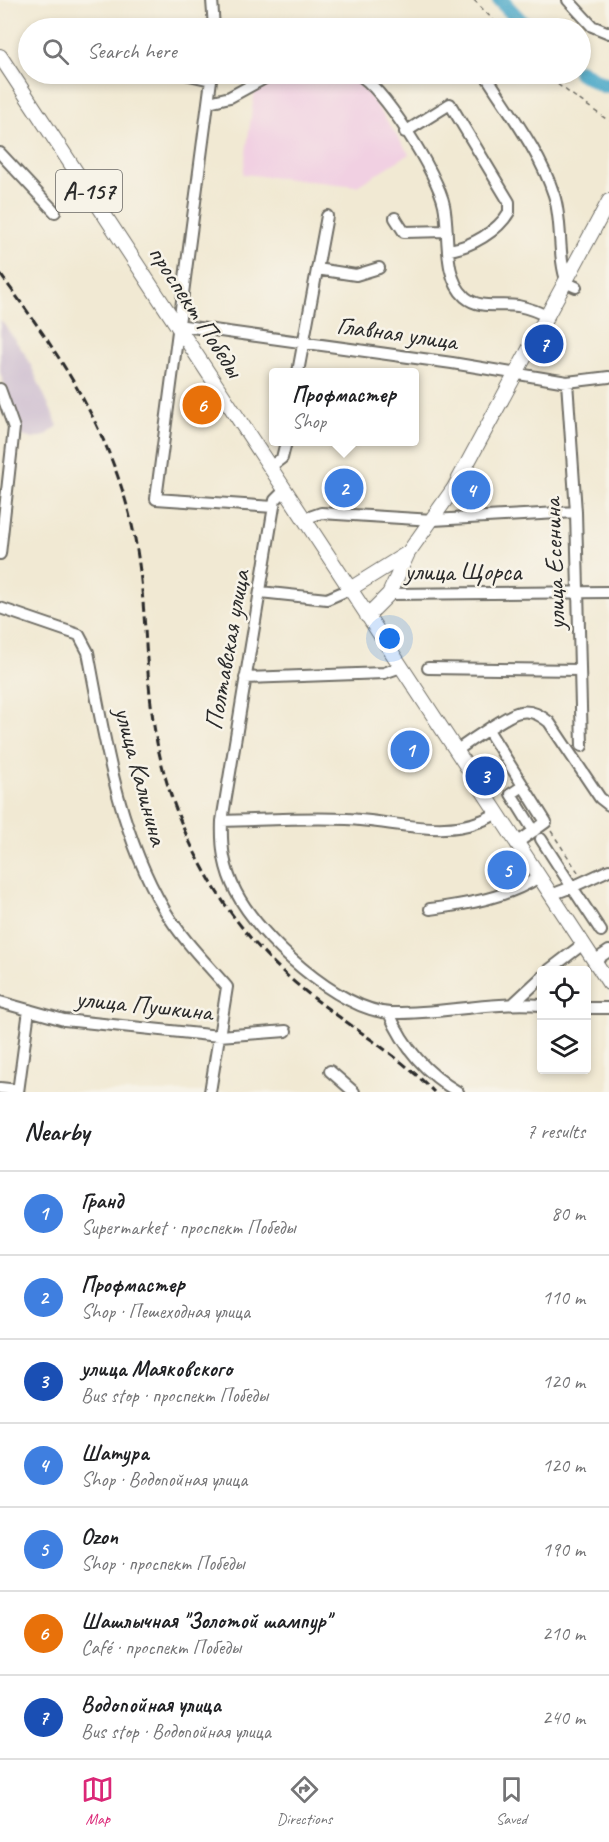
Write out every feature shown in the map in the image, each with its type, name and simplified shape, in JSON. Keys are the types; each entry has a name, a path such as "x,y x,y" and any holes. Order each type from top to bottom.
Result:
{"main road":[{"name":"проспект Победы","path":"0,56 18,83"},
{"name":"проспект Победы","path":"18,84 609,983"},
{"path":"367,616 389,594 408,553 433,520 548,317 571,285 609,201"},
{"path":"350,589 408,553"}],"street":[{"path":"212,0 213,18"},
{"path":"568,0 585,18"},
{"path":"591,25 609,33"},
{"path":"211,84 194,229 177,326 156,499 274,507"},
{"path":"209,102 230,97 254,84"},
{"path":"372,84 428,162 439,185 451,268 457,286 463,295 472,303 519,306 548,317"},
{"path":"491,84 542,167 555,197 562,270 571,285"},
{"path":"405,132 450,104 509,202 509,212 496,227 468,245 449,250"},
{"path":"0,153 56,212"},
{"path":"299,368 327,216"},
{"path":"395,218 404,232 447,231"},
{"path":"317,269 356,275 380,268"},
{"name":"Главная улица","path":"177,326 304,342 567,382 609,377"},
{"name":"улица Есенина","path":"567,382 576,512 582,746"},
{"path":"0,389 14,428 4,491 0,554"},
{"path":"270,467 282,458 285,446"},
{"name":"Полтавская улица","path":"285,490 275,500 222,821 221,843 226,867 237,893 271,937 318,981 340,995 389,1013"},
{"path":"304,519 321,513 433,520 576,512"},
{"path":"260,592 327,599 350,589"},
{"name":"улица Щорса","path":"389,594 609,592"},
{"name":"улица Калинина","path":"0,608 79,635 88,652 112,779 135,853 165,911 227,987 219,1036"},
{"path":"245,678 384,673 401,667"},
{"path":"428,668 580,670"},
{"path":"456,751 517,712 529,711 541,715 549,722 600,798 609,805"},
{"path":"488,730 546,822 538,835 517,843"},
{"path":"523,786 511,794 601,931"},
{"path":"222,821 350,819 446,829 499,817 520,808"},
{"path":"551,895 609,870"},
{"path":"430,909 469,904 512,891 539,877"},
{"path":"554,966 583,944"},
{"path":"594,960 609,951"},
{"path":"514,1003 537,982"},
{"name":"улица Пушкина","path":"0,1002 64,1020 219,1036 286,1031"},
{"path":"458,1092 437,1078 414,1055 395,1027 389,1013 514,1003 537,1005"},
{"path":"591,1008 609,1008"},
{"path":"0,1088 18,1091 29,1010"},
{"path":"210,1092 219,1036"},
{"path":"330,1071 354,1092"}],"path":[{"path":"474,0 491,18"},
{"path":"557,84 609,121"},
{"path":"549,829 584,882"}],"shaded area":[{"path":"263,84 362,84 409,154 357,186 243,174 255,89"},
{"path":"0,319 27,357 58,426 45,436 33,439 22,436 0,372"}],"waterway":[{"path":"500,0 517,18"},
{"path":"591,78 603,85 609,85"}],"railway":[{"path":"0,274 64,367 83,399 114,465 126,501 139,563 151,708 158,750 173,802 187,836 214,888 254,942 301,988 393,1056 434,1092"}],"place":[{"name":"Водопойная улица","path":"544,344"},
{"name":"Шашлычная \"Золотой шампур\"","path":"202,405"},
{"name":"Профмастер","path":"344,488"},
{"name":"Шатура","path":"471,490"},
{"name":"Гранд","path":"410,750"},
{"name":"улица Маяковского","path":"485,776"},
{"name":"Ozon","path":"507,870"}]}
